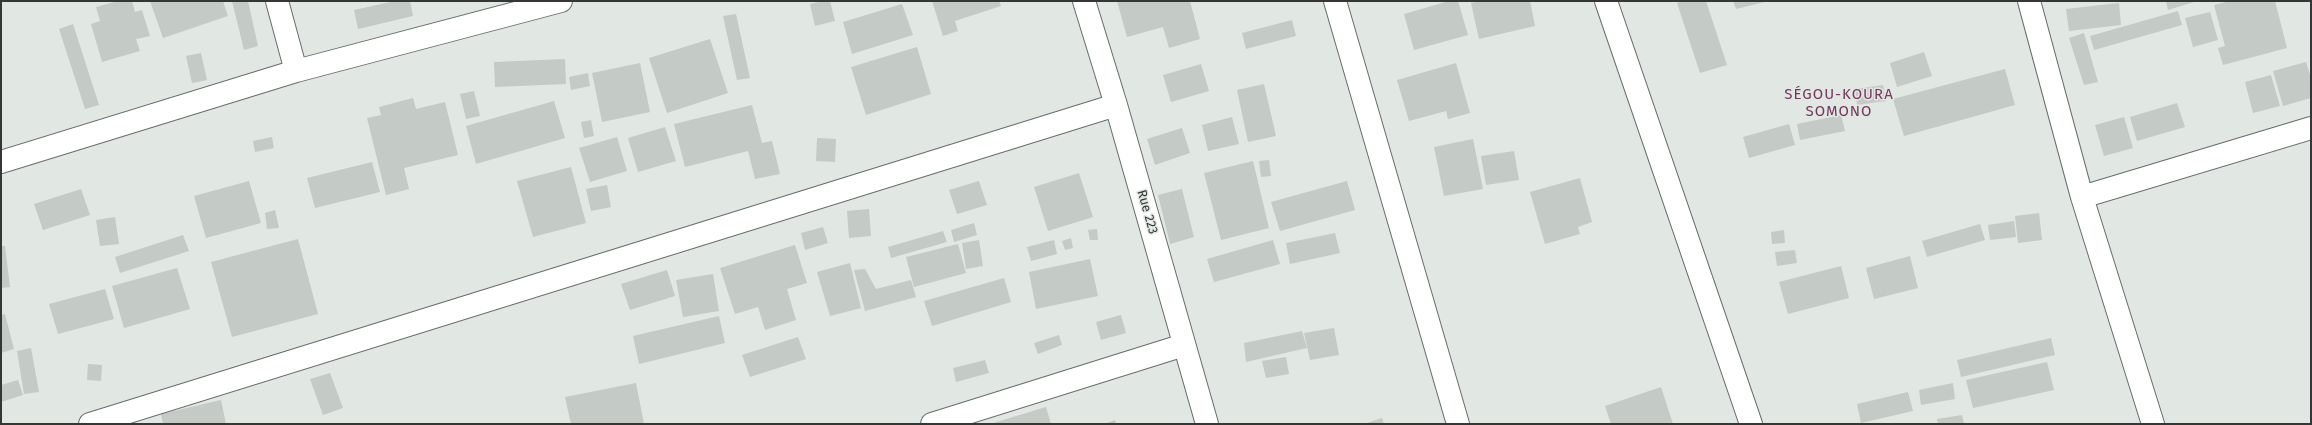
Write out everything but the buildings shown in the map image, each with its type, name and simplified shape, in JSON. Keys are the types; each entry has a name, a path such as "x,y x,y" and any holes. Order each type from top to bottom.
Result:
{"street":[{"path":"276,1 296,71"},
{"path":"1,162 296,71 536,4 561,1"},
{"name":"Rue 223","path":"1084,1 1116,105 1207,424"},
{"path":"1335,1 1458,424"},
{"path":"1606,1 1752,424"},
{"path":"2029,1 2082,197 2153,424"},
{"path":"90,424 1116,105"},
{"path":"2082,197 2311,128"},
{"path":"932,424 1184,345"}],"district":[{"name":"SÉGOU-KOURA SOMONO","path":"1839,104"}]}
